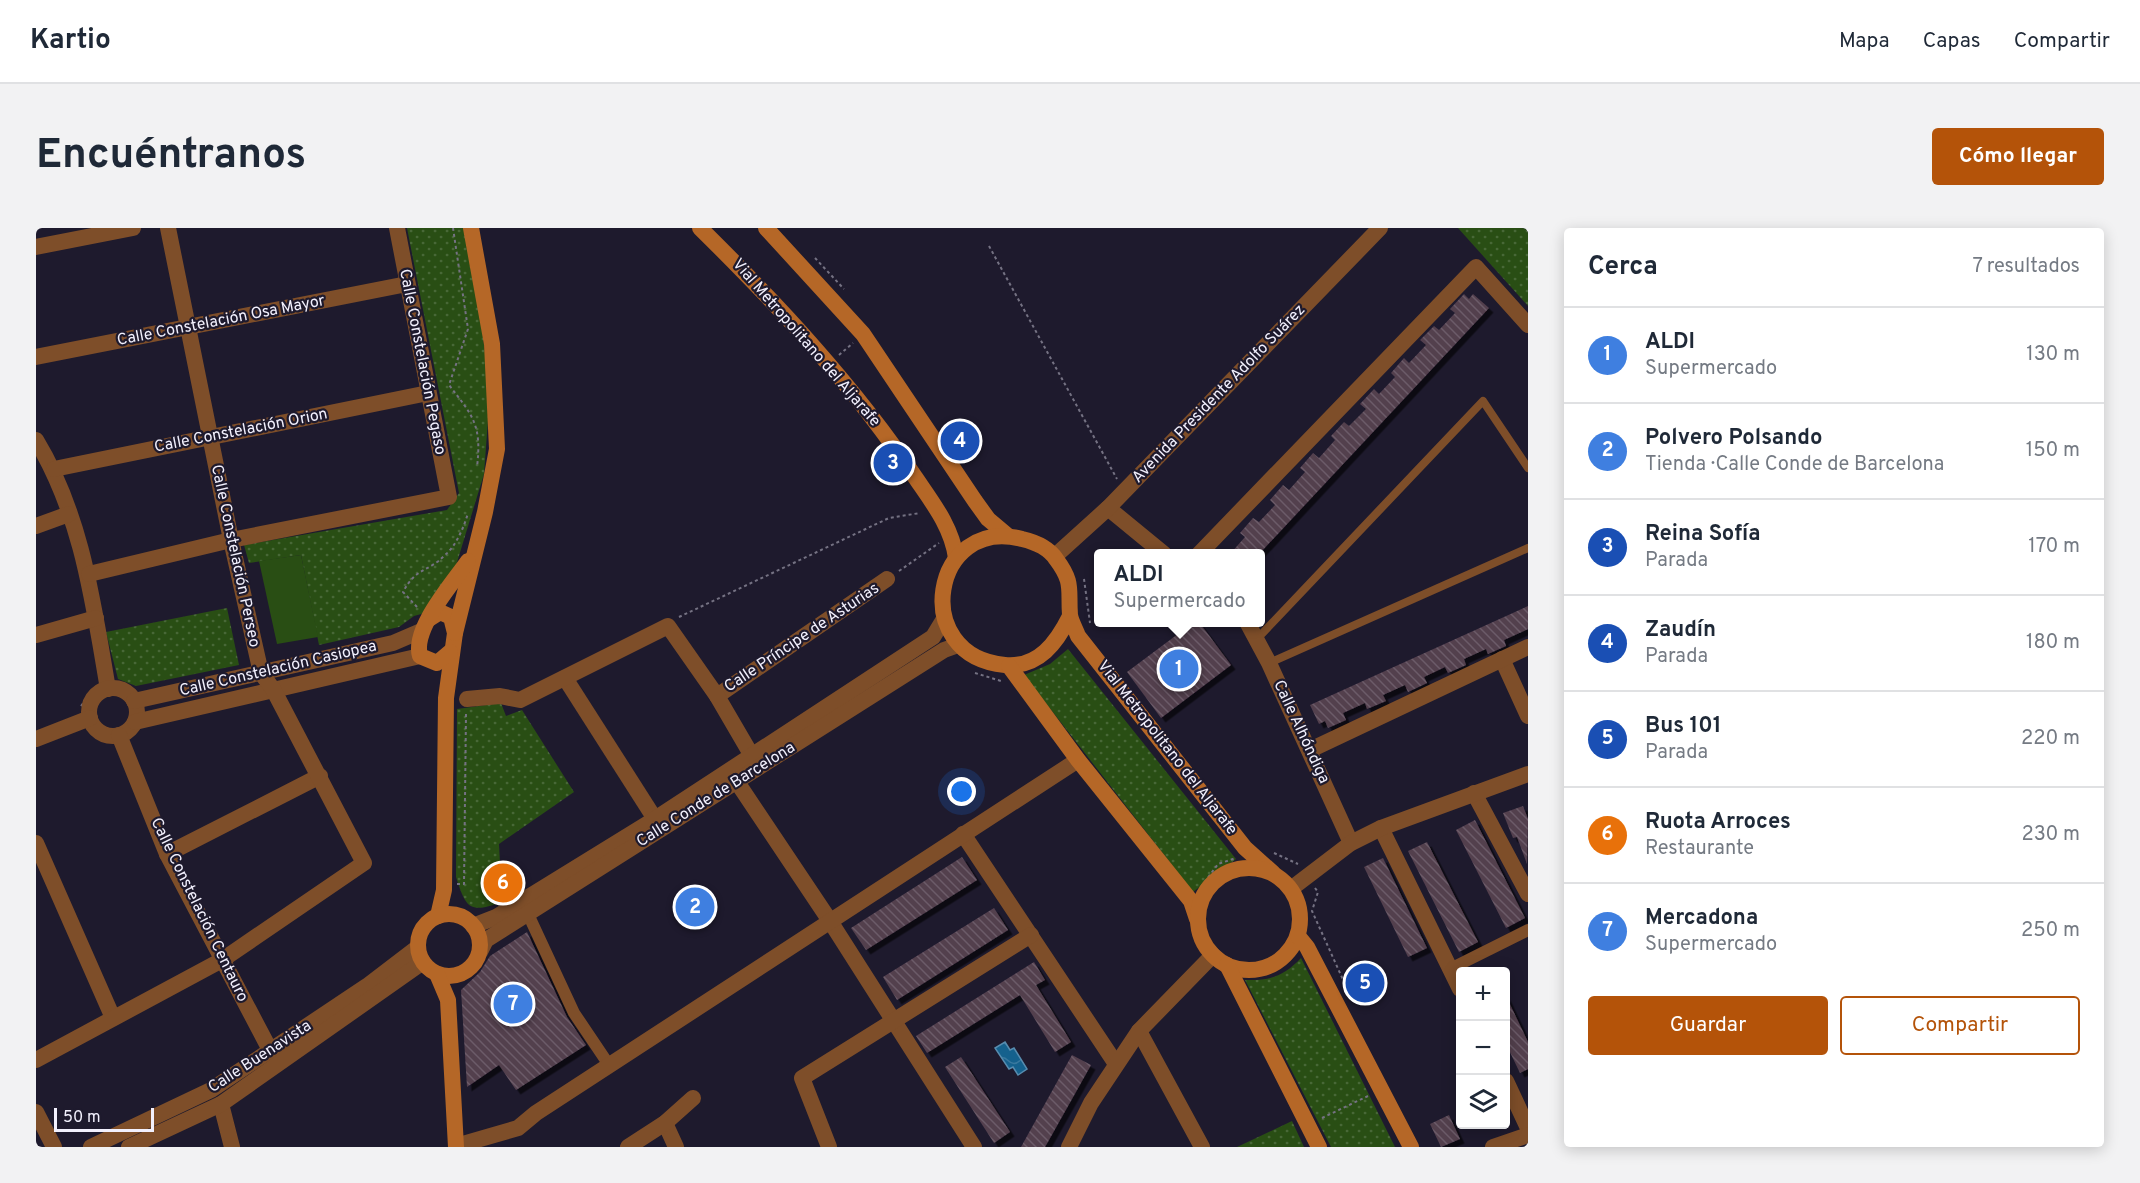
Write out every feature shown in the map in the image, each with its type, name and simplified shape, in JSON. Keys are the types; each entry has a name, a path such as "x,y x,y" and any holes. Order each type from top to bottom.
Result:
{"main road":[{"path":"438,916 444,886 446,698 450,652 485,512 497,449 492,344 471,228"},
{"name":"Vial Metropolitano del Aljarafe","path":"700,228 762,289 887,436 940,514 954,545 956,558"},
{"name":"Vial Metropolitano del Aljarafe","path":"766,228 863,334 988,519 1008,535"},
{"name":"Vial Metropolitano del Aljarafe","path":"1008,535 1038,543 1054,556 1067,575 1072,594 1070,616 1055,644 1033,660 1009,666 985,662 958,645 944,619 941,603 944,580 956,558 973,544 990,537 1008,535"},
{"path":"446,698 417,647 422,619 473,553"},
{"path":"422,619 440,612 451,617 455,633"},
{"name":"Vial Metropolitano del Aljarafe","path":"1070,616 1078,636 1245,848 1292,888"},
{"path":"422,657 437,663 450,652"},
{"path":"1009,666 1078,760 1191,900 1202,939 1213,954 1227,965 1242,969 1260,969 1273,964 1287,953 1298,936 1301,919 1298,902 1292,888"},
{"name":"Vial Metropolitano del Aljarafe","path":"1198,922 1201,902 1209,886 1221,876 1238,868 1256,868 1273,873"},
{"path":"437,974 459,975 472,968 480,952 479,937 473,926 456,915 444,886"},
{"path":"456,915 438,916 428,922 421,931 420,955 437,974 448,1000 456,1147"},
{"path":"1298,936 1307,947 1383,1089 1411,1147"},
{"path":"1227,965 1319,1147"},
{"path":"448,1000 459,975"}],"street":[{"path":"36,247 133,228"},
{"name":"Calle Constelación Perseo","path":"168,228 231,540 261,673 273,689 364,862 222,960"},
{"name":"Calle Constelación Pegaso","path":"231,540 449,497 397,228"},
{"name":"Avenida Presidente Adolfo Suárez","path":"1054,556 1124,492 1380,228"},
{"path":"1203,549 1476,267 1528,325"},
{"name":"Calle Constelación Osa Mayor","path":"36,357 407,284"},
{"name":"Calle Constelación Orion","path":"54,469 428,393"},
{"path":"36,440 54,469 89,574 108,688"},
{"path":"1108,508 1158,549"},
{"path":"36,526 69,514"},
{"path":"89,574 231,540"},
{"name":"Calle Príncipe de Asturias","path":"717,696 887,579"},
{"path":"36,635 96,618"},
{"name":"Calle Constelación Casiopea","path":"134,701 393,643 422,619"},
{"name":"Calle Conde de Barcelona","path":"473,926 496,917 752,756 933,638 944,619"},
{"path":"467,699 500,696 520,700 673,622 752,756"},
{"name":"Calle Alhóndiga","path":"1249,627 1269,663 1351,843"},
{"name":"Calle Conde de Barcelona","path":"480,952 486,940 944,650 958,645"},
{"path":"1310,750 1528,647"},
{"name":"Calle Constelación Casiopea","path":"135,722 422,657"},
{"path":"1502,659 1528,716"},
{"path":"566,678 655,819"},
{"path":"108,688 122,690 134,701 137,714 135,722 119,735 106,735 99,731 90,718 91,702 100,692 108,688"},
{"path":"36,739 90,718"},
{"name":"Calle Constelación Centauro","path":"119,735 167,854 270,1050"},
{"path":"456,1147 518,1128 536,1113 609,1065 1078,760"},
{"path":"1292,888 1351,843 1381,828 1528,774"},
{"path":"167,854 320,776"},
{"path":"737,782 830,921 974,1147"},
{"path":"1474,793 1528,894"},
{"path":"1381,828 1456,980"},
{"path":"963,834 1116,1064"},
{"path":"36,843 113,1018"},
{"path":"528,914 574,1013 609,1065"},
{"path":"1450,969 1528,930"},
{"path":"829,1147 802,1078 1031,935"},
{"path":"1085,1147 1072,1140 1116,1064 1139,1031 1213,954"},
{"name":"Calle Buenavista","path":"91,1147 210,1090 367,986 420,955"},
{"name":"Calle Buenavista","path":"129,1147 221,1104 420,955"},
{"path":"36,1060 222,960"},
{"path":"1139,1031 1202,1147"},
{"path":"1510,1089 1528,1128"},
{"path":"628,1147 665,1123 693,1098"},
{"path":"221,1104 232,1147"},
{"path":"36,1112 54,1147"},
{"path":"665,1123 676,1147"},
{"path":"1493,1147 1528,1135"}],"lane":[{"path":"1256,640 1483,401 1528,468"},
{"path":"1269,663 1528,548"}],"path":[{"path":"453,228 468,329 449,385 472,413 478,436 477,471"},
{"path":"989,246 1124,492"},
{"path":"827,364 863,334"},
{"path":"673,622 889,518 920,512 928,521 940,514"},
{"path":"422,619 403,592 411,577 446,555 465,525 468,513"},
{"path":"887,579 942,541"},
{"path":"444,886 464,884 467,699"},
{"path":"1191,900 1218,864 1236,858 1245,848"},
{"path":"1308,1124 1383,1089"}],"green space":[{"path":"407,228 464,228 478,297 490,393 484,474 443,608 414,616 399,627 319,645 301,555 249,563 244,545 447,510 459,493"},
{"path":"1458,228 1528,228 1528,306"},
{"path":"301,555 318,637 277,644 259,561"},
{"path":"227,608 239,665 136,686 118,679 106,632"},
{"path":"1068,649 1236,859 1193,892 1024,675 1050,664"},
{"path":"501,703 506,716 522,710 574,792 499,844 502,902 476,908 466,902 456,877 457,709"},
{"path":"1301,958 1395,1147 1331,1147 1245,980 1262,980 1276,976 1289,969"},
{"path":"1292,1121 1304,1147 1237,1147"}],"water":[{"path":"1005,1042 1010,1050 1014,1048 1027,1069 1018,1075 1013,1067 1009,1069 995,1048"}],"building":[{"path":"1464,294 1469,299 1473,294 1489,308 1264,549 1234,549 1245,537 1240,533 1253,518 1259,522 1275,505 1270,500 1283,485 1289,490 1305,472 1300,468 1313,453 1319,458 1335,440 1331,436 1344,422 1349,426 1366,409 1360,404 1374,389 1379,394 1395,377 1391,373 1404,358 1409,363 1426,345 1420,340 1434,326 1439,330 1455,313 1450,309"},
{"path":"1528,606 1528,629 1504,640 1506,646 1488,654 1486,649 1464,659 1466,665 1448,673 1445,667 1424,677 1427,683 1408,692 1405,685 1383,695 1386,701 1367,709 1365,703 1343,713 1346,720 1328,728 1325,721 1319,724 1310,705"},
{"path":"1187,627 1203,627 1231,665 1161,718 1127,672"},
{"path":"1523,806 1528,819 1527,864 1517,837 1513,838 1503,813"},
{"path":"1475,820 1525,918 1506,928 1456,830"},
{"path":"1427,842 1478,942 1459,952 1408,851"},
{"path":"962,857 977,880 866,950 851,928"},
{"path":"1383,858 1427,948 1408,957 1364,867"},
{"path":"994,908 1008,930 897,1000 883,977"},
{"path":"527,932 567,1017 586,1045 516,1090 499,1065 467,1087 461,990 480,972 490,956"},
{"path":"1034,962 1045,980 1036,985 1071,1042 1055,1052 1020,995 927,1053 916,1036"},
{"path":"1510,1004 1528,1042 1528,1069 1520,1073 1510,1052"},
{"path":"1072,1055 1091,1065 1045,1147 1021,1147"},
{"path":"961,1057 1010,1132 994,1143 945,1067"},
{"path":"1449,1115 1460,1139 1441,1147 1430,1124"}],"place":[{"name":"Zaudín","path":"960,441"},
{"name":"Reina Sofía","path":"893,463"},
{"name":"ALDI","path":"1179,669"},
{"name":"Ruota Arroces","path":"503,883"},
{"name":"Polvero Polsando","path":"695,907"},
{"name":"Bus 101","path":"1365,983"},
{"name":"Mercadona","path":"513,1004"}]}
